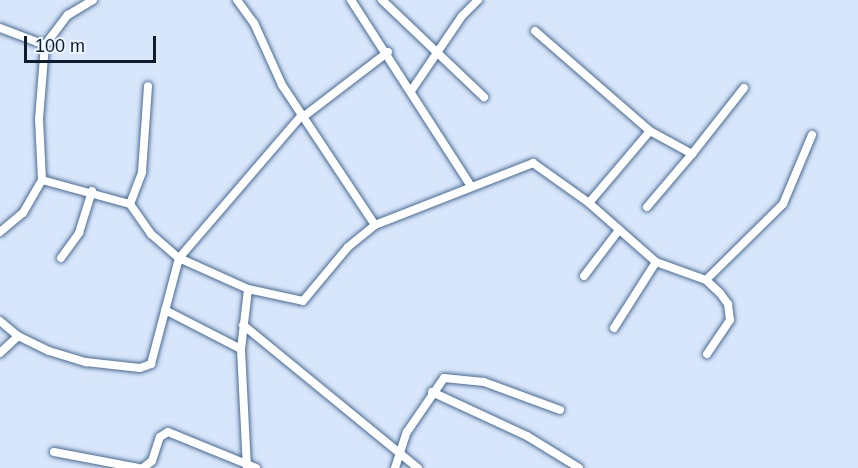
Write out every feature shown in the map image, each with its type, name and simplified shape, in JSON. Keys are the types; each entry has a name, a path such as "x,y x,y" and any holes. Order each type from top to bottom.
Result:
{"street":[{"path":"0,232 24,213 42,180 39,119 45,45 68,15 93,0"},
{"path":"237,0 254,22 282,85 375,225"},
{"path":"351,0 388,52 471,186"},
{"path":"382,0 484,97"},
{"path":"411,90 439,53 462,16 478,0"},
{"path":"0,28 45,45"},
{"path":"535,31 650,131 692,154"},
{"path":"0,321 18,336 48,351 86,362 146,368 156,356 178,258 302,116 388,52"},
{"path":"130,204 142,172 148,86"},
{"path":"647,207 744,88"},
{"path":"589,203 650,131"},
{"path":"706,280 773,218 791,187 812,135"},
{"path":"42,180 92,191 130,204 151,234 178,258 248,289 298,301 308,299 348,247 375,225 533,163 589,203 656,262 706,280 728,304 731,313 724,332 707,354"},
{"path":"61,258 79,234 92,191"},
{"path":"584,276 619,230"},
{"path":"614,328 656,262"},
{"path":"143,468 152,461 160,437 168,432 250,467 240,349 248,289"},
{"path":"165,310 240,349"},
{"path":"243,325 418,468"},
{"path":"0,353 18,336"},
{"path":"395,468 398,452 432,392 444,378 484,382 560,410"},
{"path":"432,392 527,436 579,468"},
{"path":"54,452 138,468"}]}
